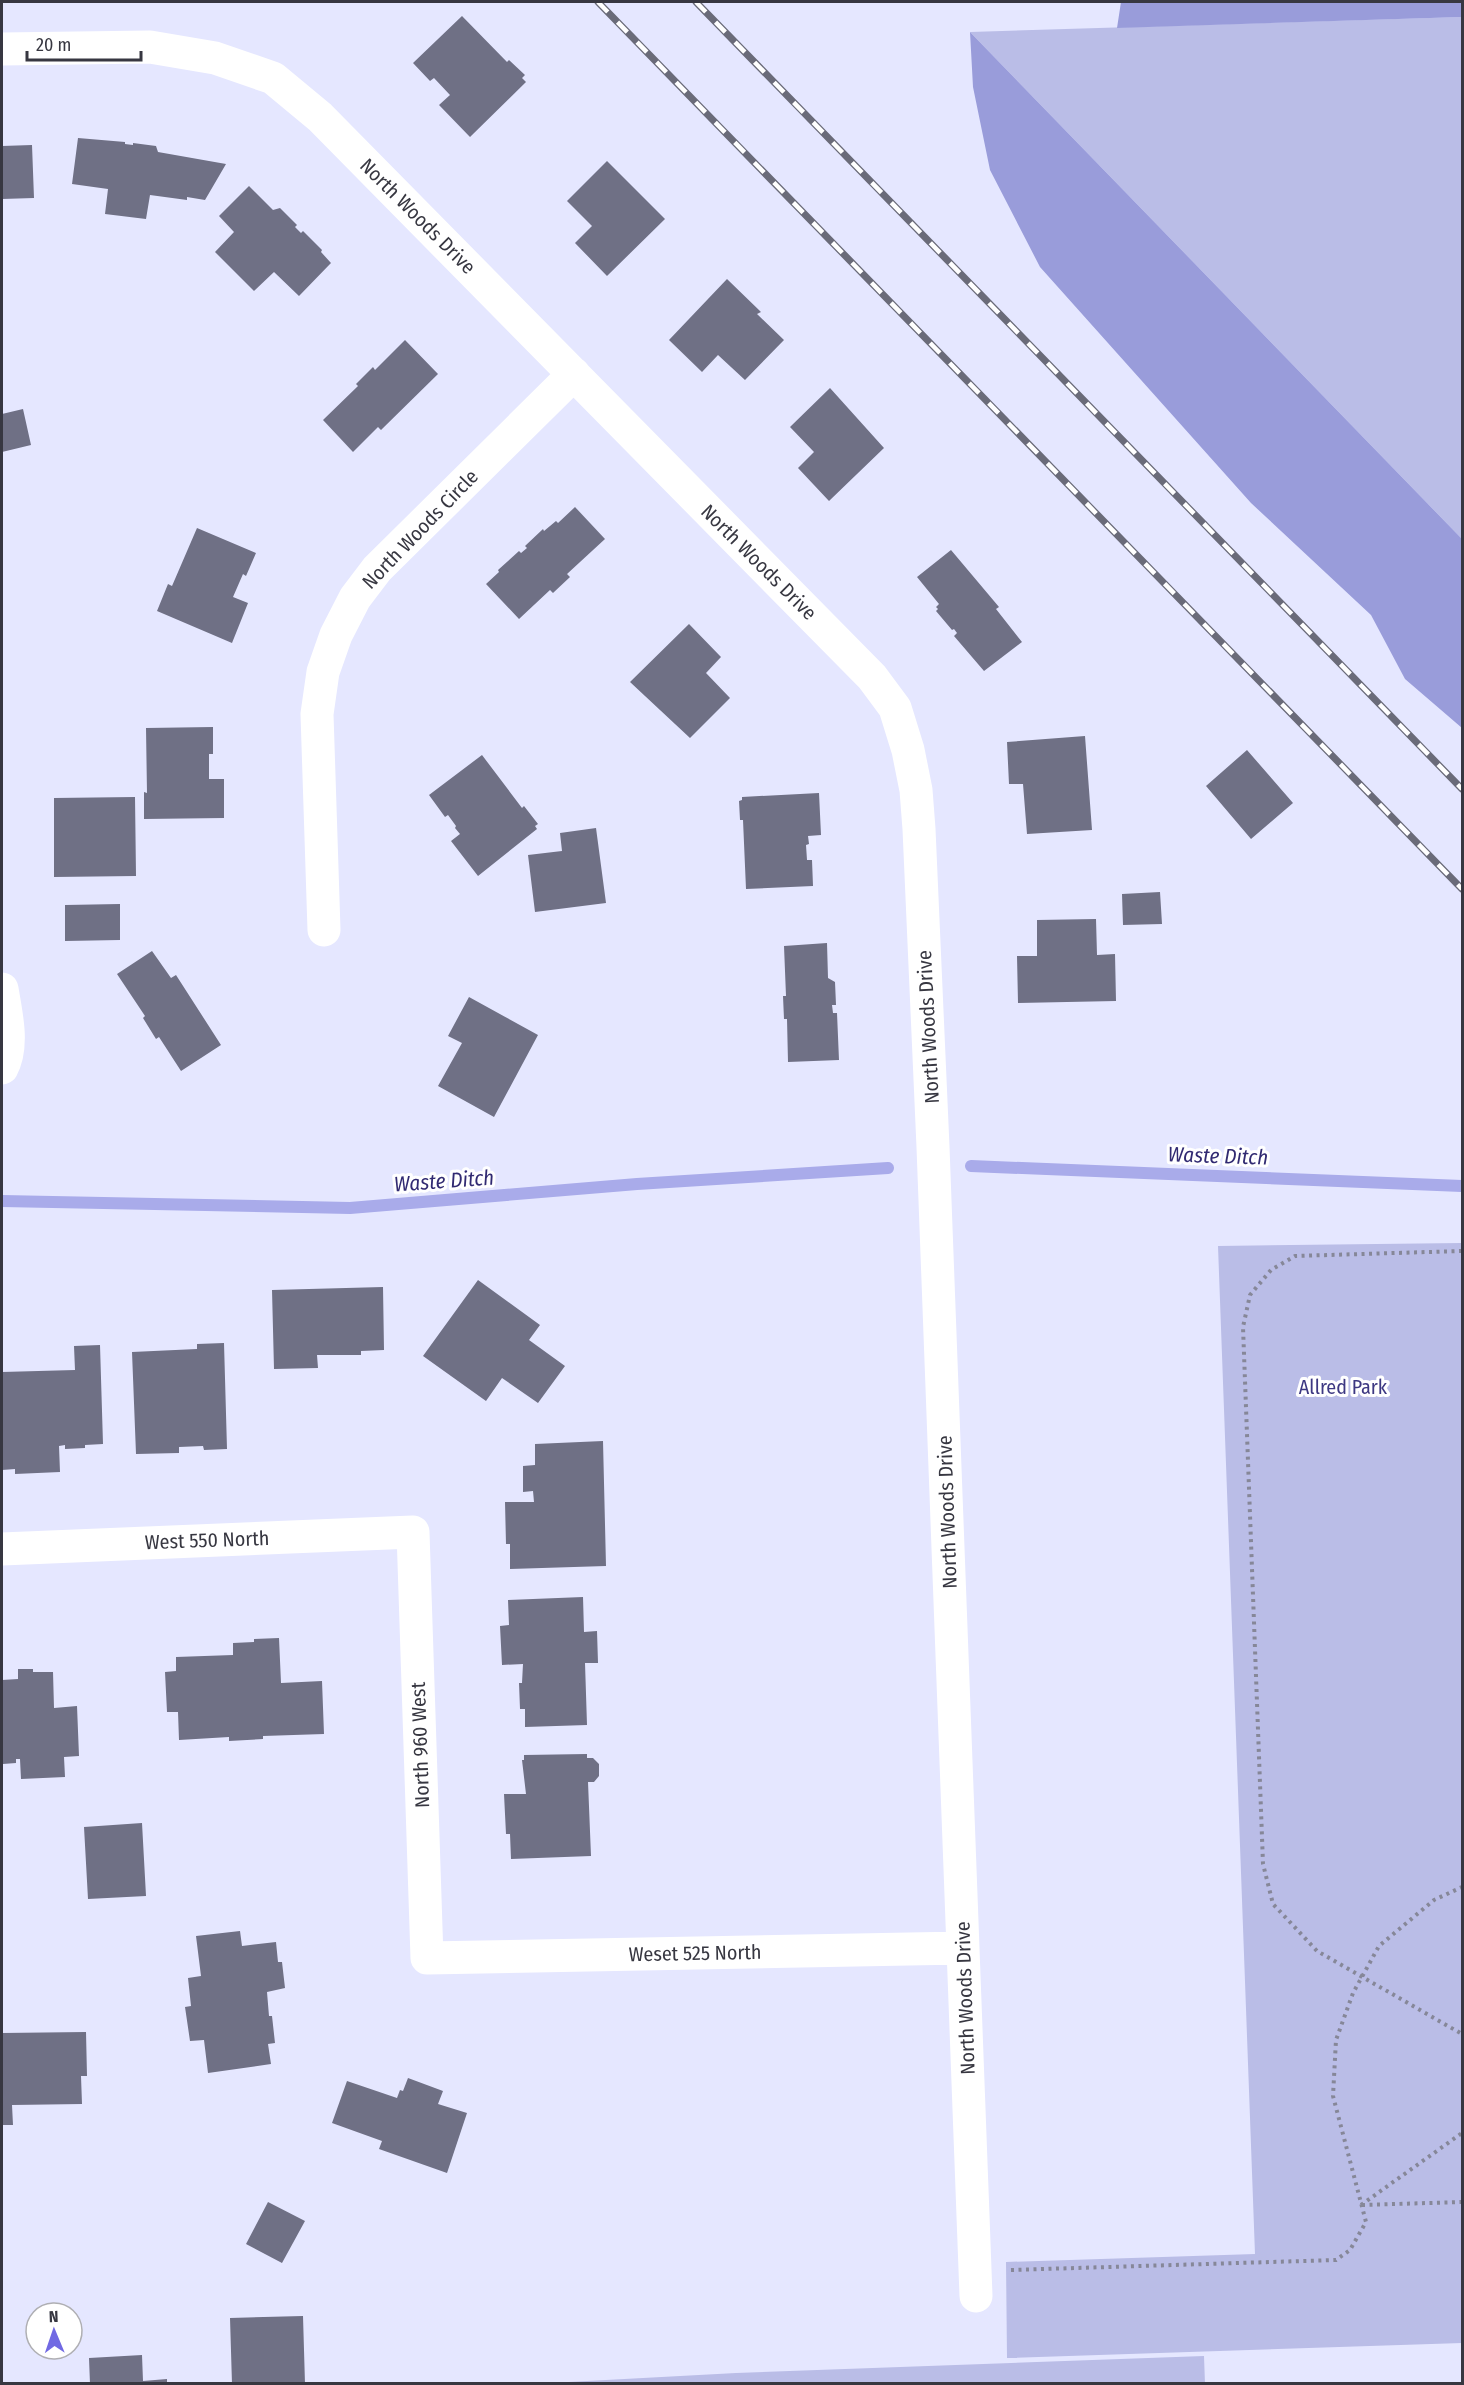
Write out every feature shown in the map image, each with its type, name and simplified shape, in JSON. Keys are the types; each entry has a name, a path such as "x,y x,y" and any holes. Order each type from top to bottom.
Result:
{"street":[{"name":"North Woods Drive","path":"2,49 150,47 215,58 273,78 320,117 872,677 895,708 908,750 916,790 920,852 933,1136 976,2296"},
{"name":"North Woods Circle","path":"324,930 317,714 323,672 336,635 355,598 376,569 573,374"},
{"path":"2,989 7,1018 7,1058 2,1068"},
{"name":"West 550 North","path":"2,1549 413,1532"},
{"name":"North 960 West","path":"413,1532 428,1958"},
{"name":"Weset 525 North","path":"428,1958 963,1948"}],"path":[{"path":"1462,1251 1295,1256 1271,1270 1250,1296 1243,1328 1263,1864 1273,1905 1317,1951 1462,2034"},
{"path":"1002,2270 1336,2260 1350,2250 1366,2222 1333,2096 1336,2040 1353,1993 1379,1946 1434,1899 1462,1887"},
{"path":"1361,2205 1462,2133"},
{"path":"1361,2205 1462,2202"}],"green space":[{"path":"1462,17 1462,539 970,32"},
{"name":"Allred Park","path":"1462,1243 1462,2343 1007,2358 1006,2262 1255,2254 1218,1246"},
{"path":"1204,2356 1205,2384 550,2383 736,2373"}],"shaded area":[{"path":"1121,2 1462,2 1462,17 1117,28"},
{"path":"970,32 1462,539 1462,728 1405,679 1371,615 1251,503 1040,267 990,170 973,87"}],"building":[{"path":"462,16 507,62 509,60 525,75 522,78 526,82 470,137 439,105 450,95 434,78 430,81 413,63"},
{"path":"78,138 156,146 158,152 226,164 205,200 150,195 146,219 105,214 108,189 72,184"},
{"path":"32,145 34,198 2,199 2,146"},
{"path":"607,161 665,219 607,276 575,243 592,226 567,201"},
{"path":"249,186 273,210 280,208 297,225 295,227 301,233 303,231 322,250 321,252 331,263 299,296 274,272 254,291 215,252 234,232 219,216"},
{"path":"727,279 761,312 757,314 784,340 745,380 718,355 702,372 669,340"},
{"path":"405,340 438,374 381,430 378,427 353,452 323,420 358,386 356,384 373,367 375,370"},
{"path":"830,388 884,448 829,501 798,468 814,452 790,427"},
{"path":"23,409 31,445 2,452 2,414"},
{"path":"575,507 605,539 567,574 570,577 553,593 550,590 519,619 486,584 519,551 521,553 527,548 525,546 543,529 544,531 556,521 558,523"},
{"path":"197,528 256,553 233,597 248,603 232,643 157,611 168,584 172,586"},
{"path":"951,550 999,607 996,609 1022,642 984,671 954,636 957,633 954,629 952,630 936,611 939,604 917,577"},
{"path":"689,624 721,657 706,673 730,698 690,738 630,682"},
{"path":"213,727 213,754 209,754 209,779 224,779 224,818 144,819 144,792 147,793 146,728"},
{"path":"1085,736 1092,830 1027,834 1023,784 1009,784 1007,742"},
{"path":"1247,750 1293,803 1251,839 1206,786"},
{"path":"482,755 522,808 524,806 538,824 535,826 537,829 478,876 451,841 460,834 456,826 448,815 445,817 429,795"},
{"path":"819,793 821,835 808,836 809,844 806,845 807,860 812,860 813,886 746,889 743,820 740,820 739,801 742,797"},
{"path":"135,797 136,876 54,877 54,798"},
{"path":"596,828 606,903 535,912 528,855 562,851 560,833"},
{"path":"1160,892 1162,924 1123,925 1122,894"},
{"path":"120,904 120,940 65,941 65,905"},
{"path":"1096,919 1097,955 1115,954 1116,1001 1018,1003 1017,956 1037,956 1037,920"},
{"path":"827,943 828,978 835,982 836,1005 832,1005 833,1013 837,1013 839,1060 788,1062 787,1019 784,1019 783,996 786,996 784,946"},
{"path":"152,951 171,978 176,975 221,1045 181,1071 159,1037 156,1039 143,1018 145,1016 117,974"},
{"path":"469,997 538,1035 494,1117 438,1086 462,1043 448,1036"},
{"path":"478,1280 540,1325 529,1340 565,1366 538,1403 502,1378 486,1401 423,1356"},
{"path":"383,1287 384,1350 361,1351 361,1355 317,1355 318,1368 274,1369 272,1290"},
{"path":"224,1343 227,1449 204,1450 203,1446 179,1447 179,1453 136,1454 132,1352 197,1349 197,1344"},
{"path":"100,1345 103,1444 65,1449 65,1445 59,1446 60,1472 15,1474 15,1469 2,1470 2,1372 75,1370 74,1346"},
{"path":"603,1441 606,1566 510,1569 510,1544 506,1544 505,1502 534,1502 533,1491 523,1492 523,1466 535,1465 535,1444"},
{"path":"583,1597 584,1632 597,1631 598,1663 585,1663 587,1725 525,1727 525,1709 520,1709 519,1683 522,1683 523,1664 502,1665 500,1626 509,1625 508,1600"},
{"path":"279,1638 281,1683 322,1681 324,1734 263,1736 263,1739 229,1741 229,1737 179,1740 178,1712 167,1712 165,1672 176,1671 176,1657 233,1655 233,1643"},
{"path":"18,1669 53,1672 54,1708 77,1706 79,1756 64,1757 65,1777 21,1779 20,1759 16,1759 16,1763 3,1764 2,1680 18,1679"},
{"path":"587,1754 587,1758 593,1758 599,1764 599,1776 594,1782 588,1782 591,1856 511,1859 510,1834 506,1834 504,1794 526,1794 522,1760 524,1760 524,1755"},
{"path":"142,1823 146,1896 88,1899 84,1827"},
{"path":"240,1931 242,1946 276,1942 278,1962 282,1962 285,1988 267,1992 275,2043 268,2044 271,2064 208,2073 204,2040 190,2041 185,2007 191,2006 188,1978 201,1976 196,1936"},
{"path":"86,2032 87,2076 81,2076 82,2104 12,2105 13,2125 2,2125 2,2033"},
{"path":"408,2078 443,2091 438,2104 467,2113 447,2173 379,2149 382,2141 332,2123 347,2081 397,2098 400,2090 403,2091"},
{"path":"268,2202 305,2221 282,2263 246,2244"},
{"path":"303,2316 305,2384 232,2384 230,2318"},
{"path":"142,2355 143,2381 167,2379 167,2384 90,2384 89,2358"}],"waterway":[{"name":"Waste Ditch","path":"971,1166 1462,1186"},
{"name":"Waste Ditch","path":"2,1201 350,1208 637,1184 888,1168"}],"railway":[{"path":"598,2 1462,889"},
{"path":"696,2 1462,789"}]}
